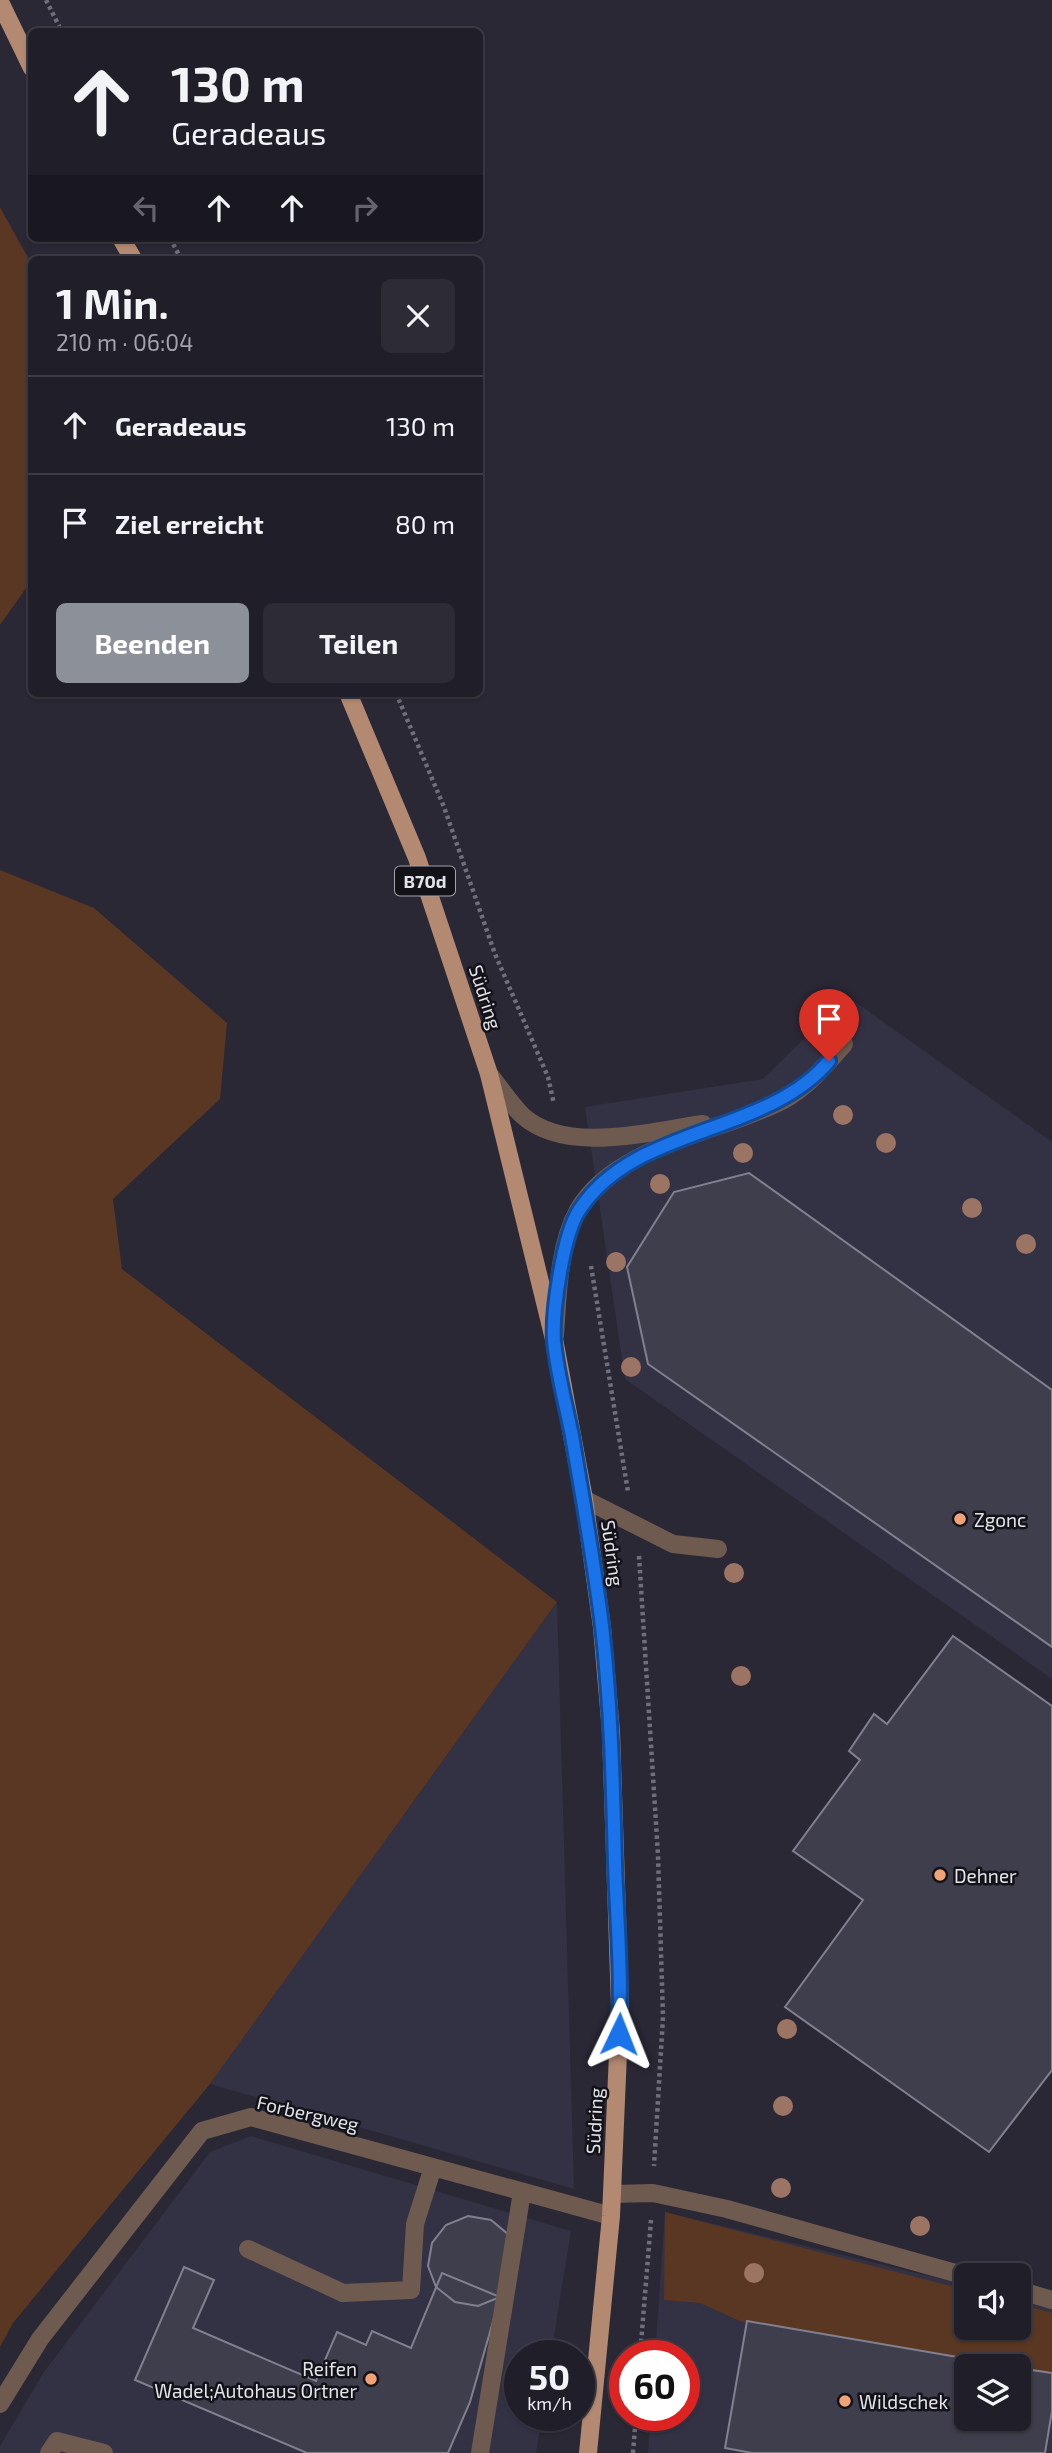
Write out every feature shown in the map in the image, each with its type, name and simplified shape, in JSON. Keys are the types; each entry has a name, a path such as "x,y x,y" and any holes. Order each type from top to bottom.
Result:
{"main road":[{"path":"0,2 28,60"},
{"name":"Südring","path":"350,697 417,858 489,1074 554,1339 583,1499 602,1627 611,1732 620,2007 611,2216 588,2453"}],"street":[{"path":"554,1339 562,1261 578,1211 600,1184 628,1164 723,1122 781,1101 813,1079 844,1044"},
{"path":"489,1074 524,1117 561,1135 589,1139 723,1122"},
{"path":"583,1499 673,1544 718,1549"},
{"name":"Forbergweg","path":"0,2404 40,2339 202,2131 251,2117 611,2216"},
{"path":"247,2249 343,2292 411,2290 415,2224 433,2167"},
{"path":"480,2453 522,2192"},
{"path":"612,2194 653,2193 727,2209 954,2273"},
{"path":"1031,2294 1052,2300"},
{"path":"49,2453 57,2441 104,2453"}],"path":[{"path":"46,0 60,28"},
{"path":"633,2453 635,2431"}],"shaded area":[{"path":"0,207 28,258 28,585 0,625"},
{"path":"0,870 94,908 227,1023 220,1099 113,1199 122,1269 557,1602 210,2084 13,2323 0,2347"},
{"path":"847,996 1052,1142 1052,1679 625,1379 585,1107 763,1079"},
{"path":"557,1602 574,2189 210,2084"},
{"path":"251,2136 571,2231 553,2340 504,2340 504,2431 539,2431 536,2453 0,2453 0,2446 44,2372 210,2152"},
{"path":"665,2212 954,2282 954,2340 1031,2340 1031,2301 1052,2307 1052,2453 648,2453 650,2431 700,2431 700,2340 656,2340"},
{"path":"665,2212 954,2287 954,2340 1031,2340 1031,2307 1052,2313 1052,2373 1031,2370 1031,2354 954,2354 954,2357 742,2322 700,2303 664,2300"}],"building":[{"name":"Zgonc","path":"749,1173 1052,1390 1052,1647 648,1364 627,1267 674,1192"},
{"name":"Dehner","path":"953,1636 1052,1706 1052,2070 989,2152 785,2007 863,1900 793,1851 860,1760 849,1751 874,1714 887,1724"},
{"path":"468,2216 491,2220 509,2235 500,2297 478,2306 455,2302 436,2287 428,2266 432,2243 446,2225"},
{"path":"184,2267 214,2280 193,2328 316,2381 337,2332 366,2345 372,2331 411,2348 442,2273 500,2297 470,2402 448,2453 307,2453 135,2380"},
{"path":"747,2321 954,2356 954,2431 1031,2431 1031,2370 1052,2373 1052,2411 1045,2453 752,2453 725,2448"}],"place":[{"name":"Zgonc","path":"960,1519"},
{"name":"Dehner","path":"940,1875"},
{"name":"Reifen Wadel;Autohaus Ortner","path":"371,2379"},
{"name":"Wildschek","path":"845,2401"}],"route":[{"path":"619,2034 611,1732 602,1627 583,1499 554,1339 562,1261 578,1211 600,1184 628,1164 723,1122 781,1101 813,1079 829,1061"}]}
